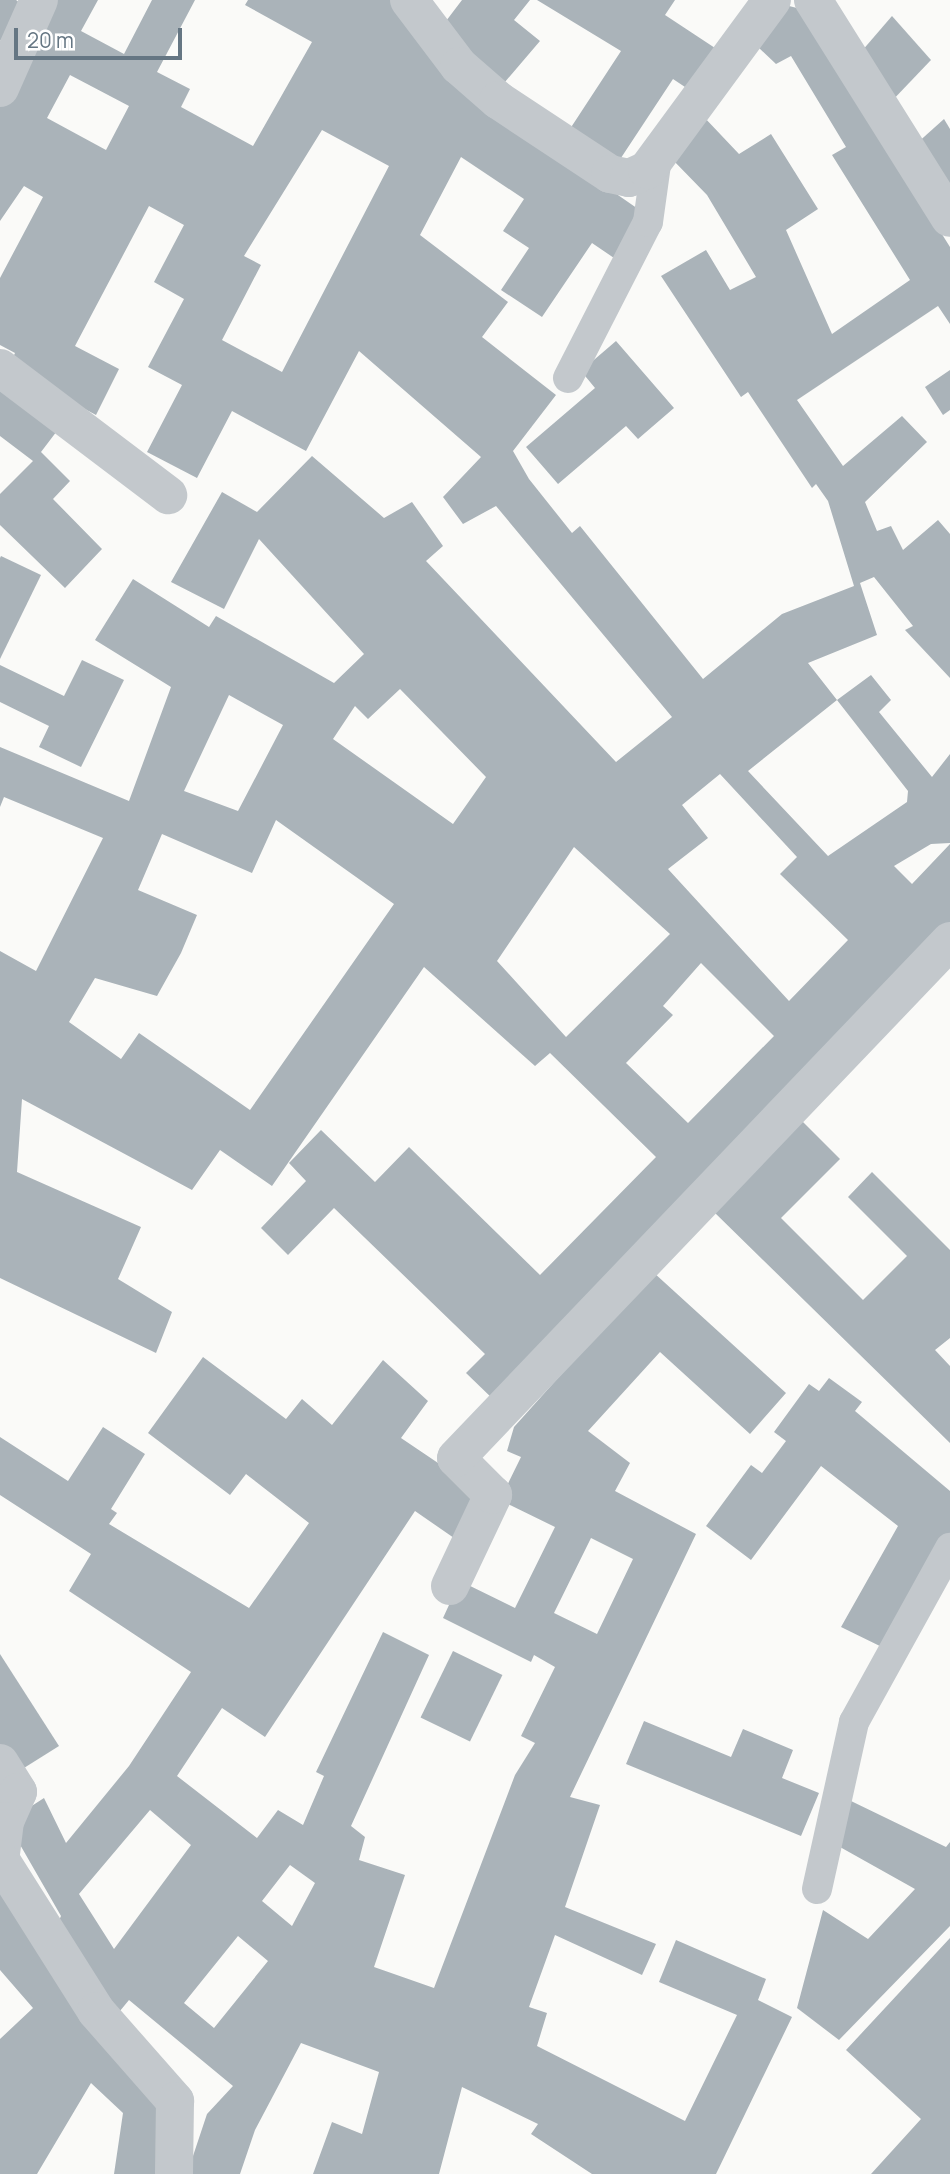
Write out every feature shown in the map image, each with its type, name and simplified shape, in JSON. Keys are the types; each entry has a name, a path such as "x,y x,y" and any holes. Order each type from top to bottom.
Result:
{"street":[{"path":"0,88 39,0"},
{"path":"409,0 459,66 580,155 629,178 657,157 772,0"},
{"path":"813,0 950,218"},
{"path":"0,368 168,495"},
{"path":"450,1586 493,1494 456,1458 950,941"},
{"path":"0,1762 19,1792 5,1821 0,1859 96,2011 175,2101 174,2174"}],"lane":[{"path":"568,378 648,222 657,157"},
{"path":"817,1889 854,1722 950,1548"}],"building":[{"path":"0,0 16,0 28,9 0,41"},
{"path":"53,0 98,0 81,31 124,54 152,0 195,0 157,72 190,89 181,107 253,146 312,42 245,5 248,0 393,0 488,105 641,211 614,258 592,243 542,317 501,290 529,248 503,231 524,199 461,157 420,235 508,302 482,337 556,395 513,451 529,479 572,533 580,526 703,679 782,614 854,586 828,501 816,484 812,488 748,392 741,397 661,276 706,250 730,290 756,277 707,195 671,158 703,116 739,154 771,134 818,209 786,230 832,334 910,280 832,155 846,147 791,56 776,64 758,47 785,5 801,9 950,247 950,324 938,306 797,400 843,466 902,416 927,442 865,502 877,531 891,526 903,550 938,520 950,534 950,678 905,630 913,626 874,577 860,583 877,635 808,663 837,700 871,675 891,700 879,712 932,777 950,754 950,843 931,844 894,866 912,884 950,844 950,931 495,1401 466,1373 485,1354 334,1208 288,1255 261,1228 306,1181 289,1163 321,1130 375,1182 409,1147 540,1275 656,1157 550,1053 535,1066 424,967 272,1186 220,1150 192,1190 22,1099 17,1172 141,1227 118,1279 172,1312 156,1353 0,1278 0,951 36,971 103,838 4,797 0,807 0,747 129,801 171,687 95,640 133,579 209,627 216,616 334,683 364,654 259,539 224,609 171,582 222,492 257,512 312,456 384,518 412,502 443,546 426,561 616,762 672,717 496,506 463,524 443,497 481,457 359,351 306,451 232,411 197,478 147,452 182,385 148,367 184,299 154,282 184,225 149,206 75,346 119,369 96,415 8,368 15,353 0,345 0,278 43,197 24,186 0,221 0,100","holes":["70,75 129,106 106,150 47,118","322,130 389,166 282,372 222,340 261,265 244,256","400,689 486,777 453,824 333,739 355,706 368,719","229,695 283,725 238,811 184,791","837,700 908,791 907,802 828,856 748,771","720,774 797,857 780,874 848,940 789,1001 668,869 708,838 682,805","276,820 394,904 250,1110 139,1033 121,1059 69,1022 95,978 157,996 181,953 197,915 138,890 162,834 252,873","574,847 670,934 566,1037 497,961","701,963 774,1036 688,1123 626,1063 673,1015 663,1006"]},
{"path":"462,0 530,0 514,20 540,41 499,89 443,25"},
{"path":"537,0 675,0 665,15 715,48 688,89 673,79 615,167 566,135 621,51"},
{"path":"892,16 931,60 889,104 861,52"},
{"path":"944,119 950,129 950,205 915,145"},
{"path":"616,341 674,408 638,439 626,426 558,484 526,447 595,388 581,371"},
{"path":"950,370 950,410 943,415 925,387"},
{"path":"0,382 60,427 41,452 70,481 53,499 102,549 65,588 0,525 0,494 33,461 0,436"},
{"path":"1,556 41,575 0,659 0,558"},
{"path":"82,660 124,680 81,767 39,747 49,726 0,702 0,665 64,696"},
{"path":"802,1121 840,1159 781,1218 863,1300 907,1256 848,1197 872,1172 950,1250 950,1338 935,1350 950,1366 950,1443 713,1211"},
{"path":"653,1272 786,1393 750,1434 660,1352 588,1431 630,1463 615,1491 696,1534 570,1797 600,1805 565,1907 656,1944 642,1975 555,1935 529,2007 547,2013 537,2046 685,2121 737,2015 659,1982 676,1940 766,1979 758,2000 792,2017 716,2174 592,2174 531,2134 538,2124 462,2087 439,2174 313,2174 332,2122 362,2134 379,2072 301,2043 255,2130 240,2174 187,2174 207,2114 233,2086 129,2000 115,2017 55,1929 61,1916 7,1822 44,1798 66,1843 129,1766 191,1672 69,1591 91,1554 0,1495 0,1437 68,1481 103,1427 145,1454 111,1509 117,1513 109,1524 249,1608 309,1523 246,1474 230,1495 148,1433 203,1357 286,1419 302,1399 332,1425 383,1360 428,1401 401,1438 484,1494 454,1538 415,1511 265,1737 222,1708 177,1776 257,1838 278,1810 303,1825 324,1776 316,1772 383,1632 429,1655 351,1826 365,1837 359,1860 405,1875 374,1967 434,1988 515,1775 535,1743 521,1736 555,1667 534,1655 531,1662 443,1618 460,1581 515,1608 555,1527 500,1500 521,1457 507,1451 514,1427","holes":["591,1538 633,1559 597,1634 554,1613","150,1810 191,1845 114,1949 79,1894","290,1865 315,1883 292,1926 262,1901","238,1936 268,1961 214,2028 184,2003"]},
{"path":"829,1378 862,1402 855,1411 950,1491 950,1534 888,1650 841,1627 898,1526 821,1466 751,1560 706,1526 751,1465 762,1473 786,1441 774,1432 809,1384 819,1391"},
{"path":"453,1651 502,1675 470,1742 421,1718"},
{"path":"0,1654 59,1746 16,1773 0,1748"},
{"path":"644,1721 731,1757 743,1729 793,1750 782,1778 819,1793 801,1836 626,1764"},
{"path":"851,1801 946,1847 950,1842 950,1926 839,2040 797,2008 823,1910 868,1939 915,1889 840,1847"},
{"path":"0,1887 165,2107 157,2174 114,2174 123,2113 91,2083 37,2174 0,2174 0,2039 33,2008 0,1970"},
{"path":"950,1938 950,2174 871,2174 921,2119 846,2050"}]}
